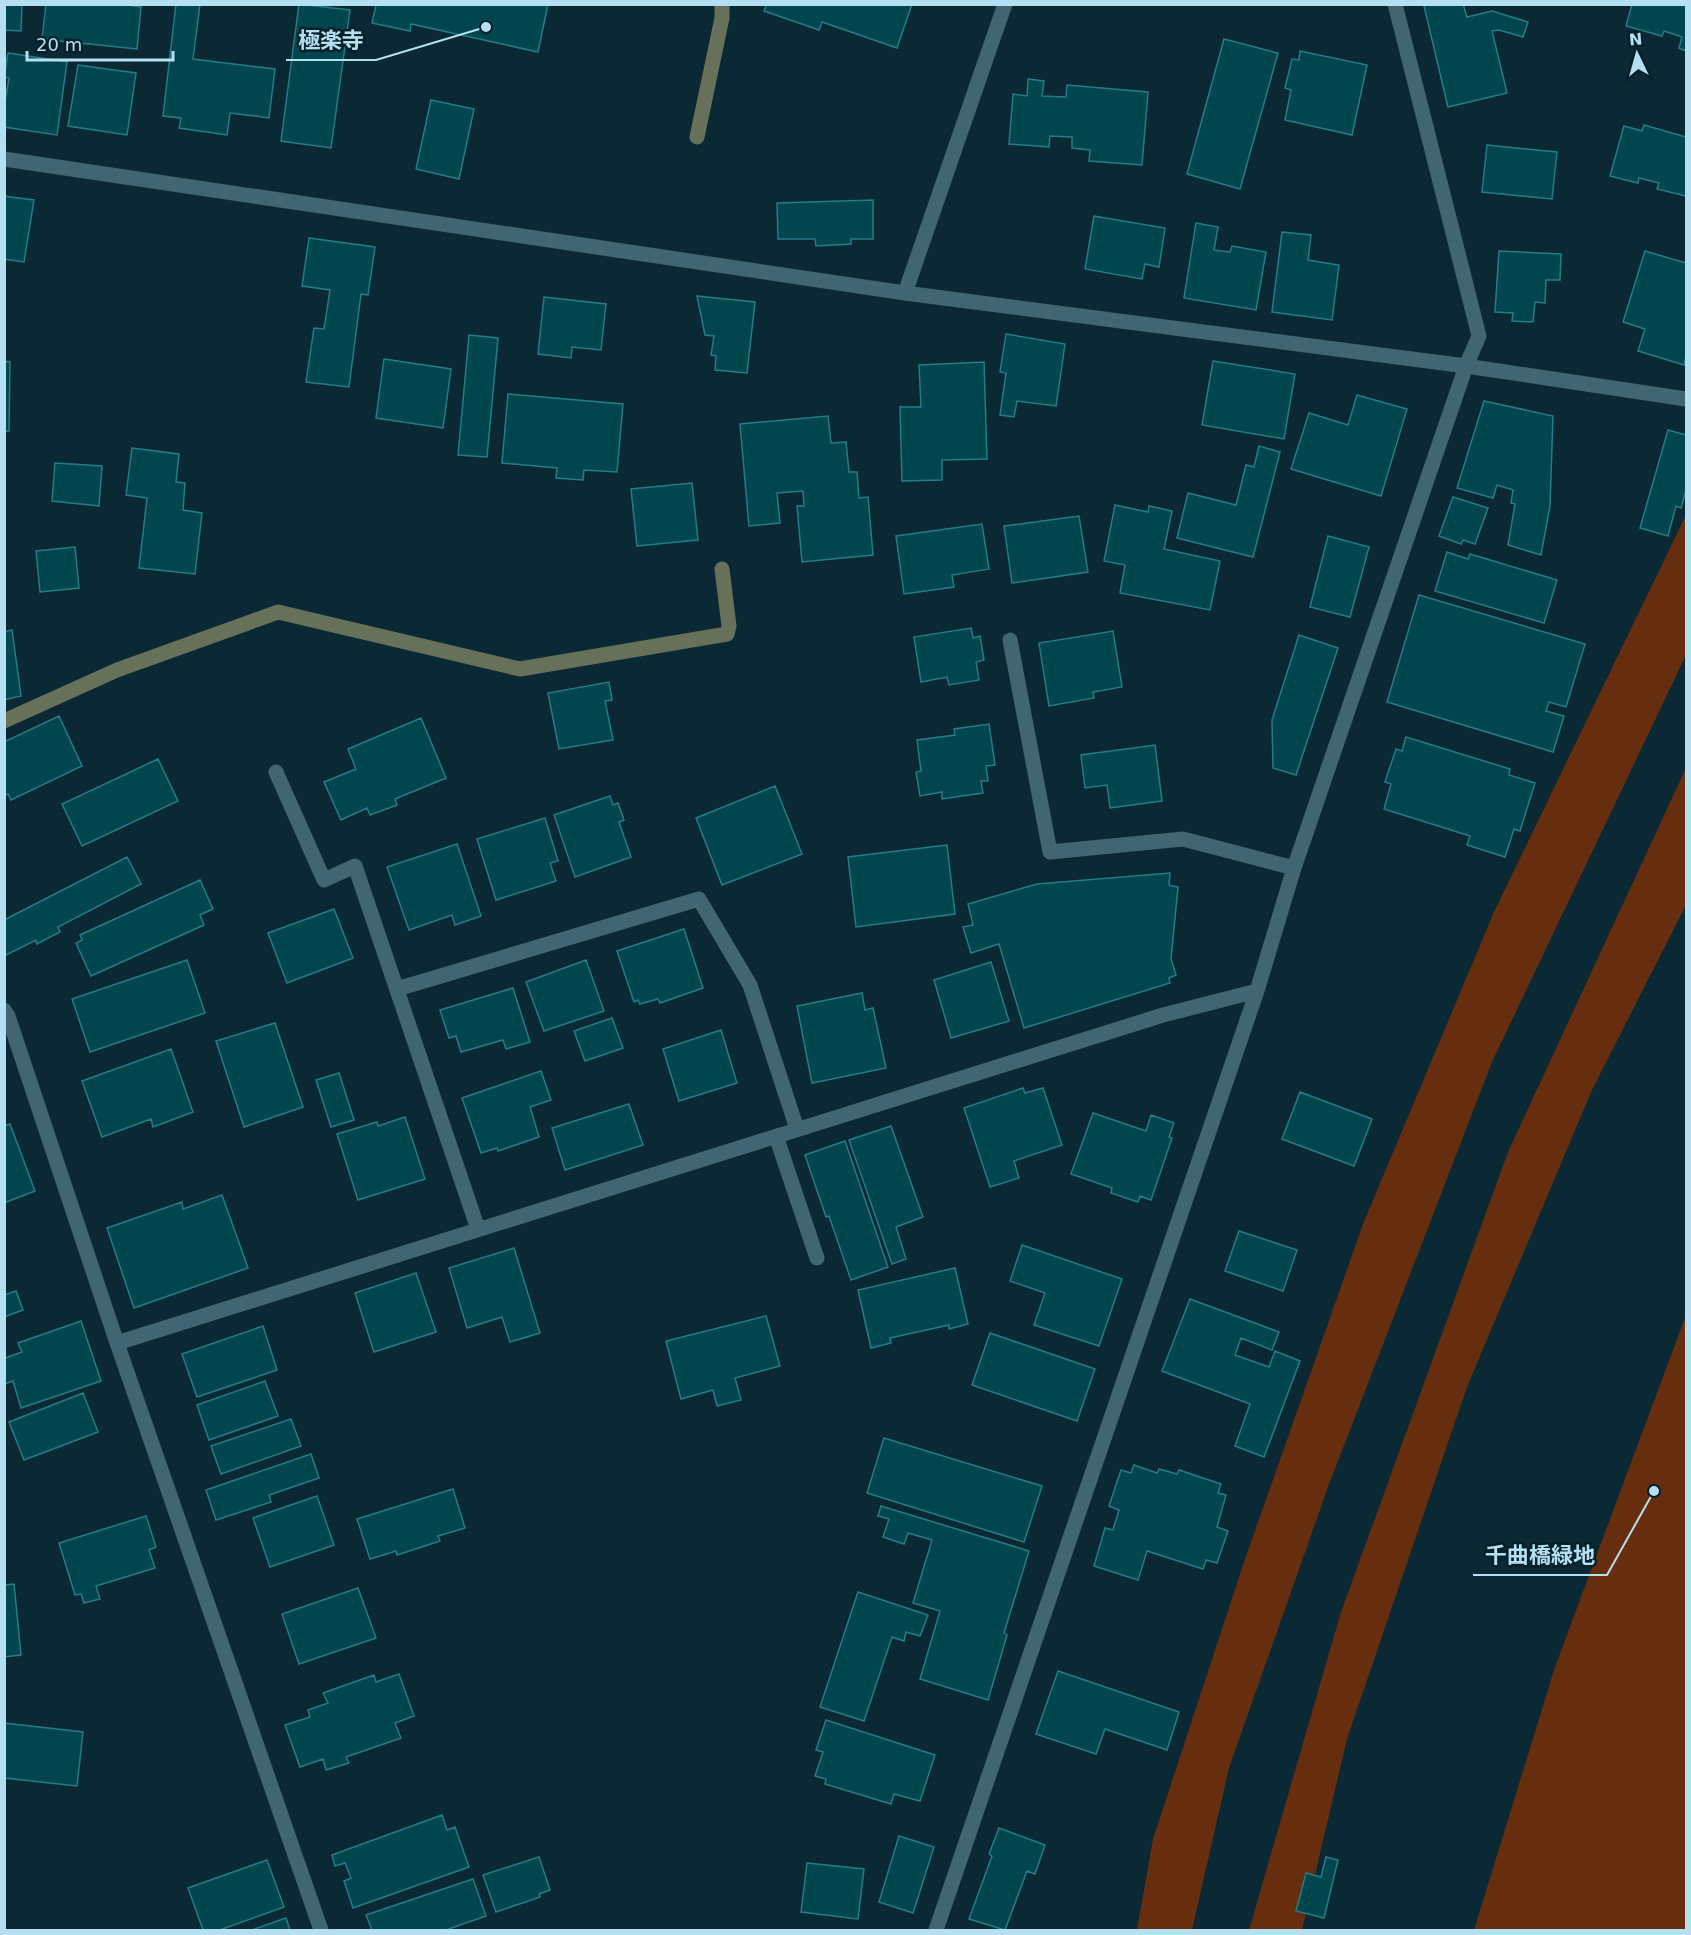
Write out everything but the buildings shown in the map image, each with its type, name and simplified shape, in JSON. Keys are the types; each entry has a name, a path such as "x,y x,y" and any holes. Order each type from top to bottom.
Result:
{"street":[{"path":"905,293 1005,4"},
{"path":"936,1930 1257,991 1294,868 1466,366 1479,336 1395,4"},
{"path":"4,159 905,293 1466,366 1686,399"},
{"path":"1010,640 1050,852 1183,839 1294,868"},
{"path":"276,772 324,880 355,866 478,1229"},
{"path":"398,989 699,898 750,985 797,1129"},
{"path":"117,1343 1163,1015 1257,991"},
{"path":"4,1010 8,1016 117,1343 321,1930"},
{"path":"776,1136 817,1258"}],"shaded area":[{"path":"1686,515 1686,655 1492,1062 1328,1487 1229,1768 1192,1930 1137,1930 1153,1839 1244,1562 1363,1224 1494,912"},
{"path":"1686,768 1686,905 1592,1090 1467,1387 1347,1739 1302,1930 1249,1930 1341,1612 1508,1152"},
{"path":"1686,1315 1686,1930 1474,1930 1555,1667"}],"waterway":[{"path":"697,137 722,18 722,4"},
{"path":"4,721 117,670 278,612 520,669 727,634 729,626 722,569"}],"place":[{"name":"極楽寺","path":"486,27"},
{"name":"千曲橋緑地","path":"1654,1491"}]}
